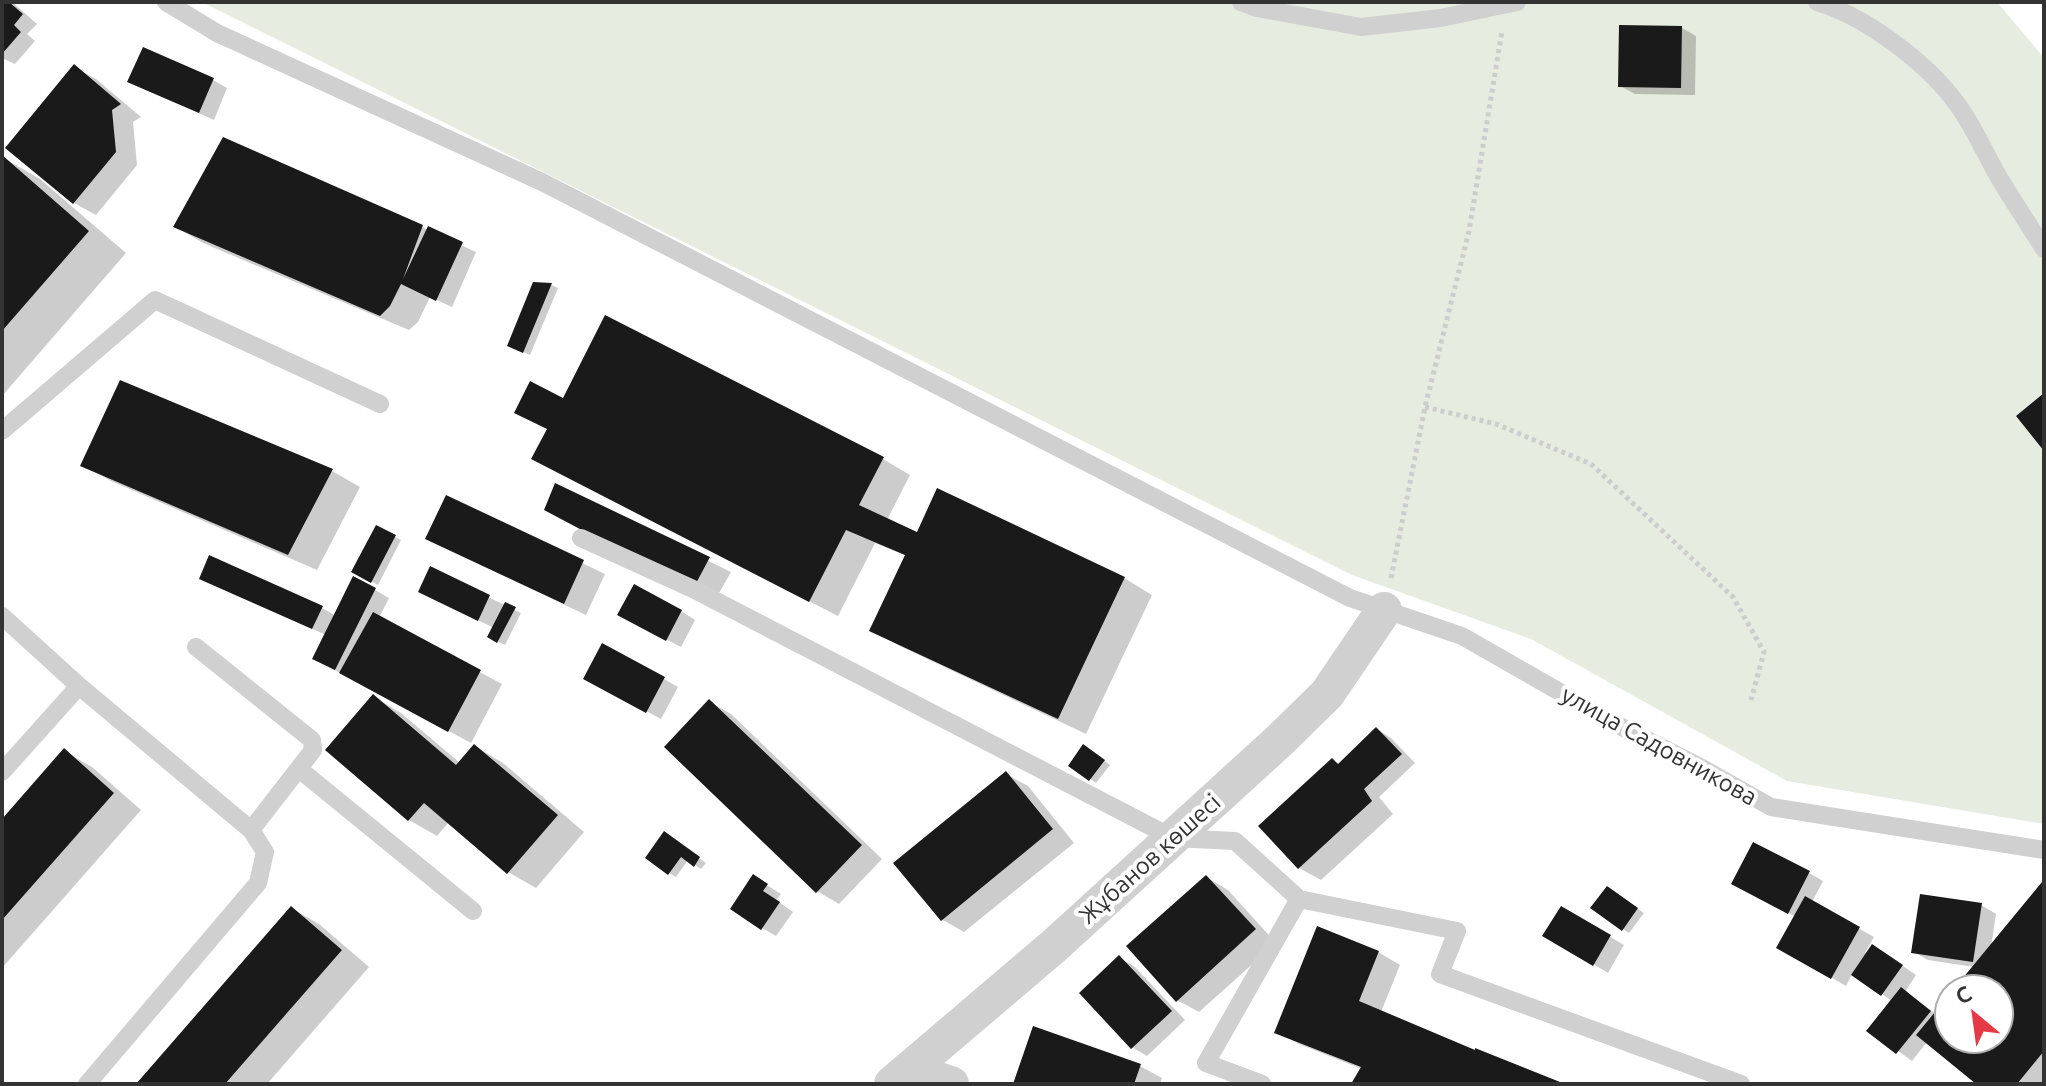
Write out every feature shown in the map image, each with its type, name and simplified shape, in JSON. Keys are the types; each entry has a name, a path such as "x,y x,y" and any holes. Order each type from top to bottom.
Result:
{"street":[{"name":"Жұбанов көшесі","path":"900,1077 1054,946 1327,694 1384,610"},
{"path":"900,1077 951,1084"}],"lane":[{"name":"улица Садовникова","path":"166,2 217,33 542,182 1335,591 1462,636 1614,723 1771,807 2044,850"},
{"path":"1241,2 1257,8 1361,27 1441,18 1512,3"},
{"path":"1817,2 1894,41 1961,109 2044,249"},
{"path":"2,431 155,300 380,404"},
{"path":"581,538 693,589 1173,838 1235,841 1299,899 1457,931 1440,974 1741,1084"},
{"path":"2,616 79,686 251,830 265,852 258,883 87,1084"},
{"path":"196,647 312,740 313,750 251,830"},
{"path":"2,772 79,686"},
{"path":"299,769 473,911"},
{"path":"1262,1084 1206,1063 1299,899"}],"path":[{"path":"1384,610 1425,407 1469,231 1512,3"},
{"path":"1425,407 1496,424 1591,464 1733,597 1764,652 1751,700"}],"shaded area":[{"path":"202,2 1997,2 2044,58 2044,824 1787,781 1531,639 1352,575"}],"building":[{"path":"2,2 9,2 23,14 14,25 21,32 2,54"},
{"path":"1619,25 1682,26 1681,88 1618,87"},
{"path":"143,47 214,78 199,113 127,82"},
{"path":"74,64 121,104 112,110 116,152 73,204 5,148"},
{"path":"223,137 423,225 403,279 428,226 463,242 436,301 401,284 390,306 380,316 173,227"},
{"path":"2,155 89,231 2,331"},
{"path":"533,282 552,283 523,353 507,346"},
{"path":"605,315 884,457 859,505 917,532 937,488 1125,577 1058,719 869,631 905,555 846,530 809,602 531,459 547,429 514,413 530,381 563,398"},
{"path":"120,380 333,469 288,555 80,466"},
{"path":"2044,393 2044,451 2016,416"},
{"path":"555,483 710,557 693,589 544,510"},
{"path":"446,495 584,560 564,604 425,539"},
{"path":"376,525 396,535 371,583 351,572"},
{"path":"209,555 323,606 312,629 199,579"},
{"path":"430,566 490,595 478,621 418,592"},
{"path":"353,576 376,588 335,670 312,659"},
{"path":"634,584 682,610 666,641 617,615"},
{"path":"505,602 516,607 497,643 487,637"},
{"path":"373,612 481,670 448,732 339,673"},
{"path":"602,643 665,677 646,713 583,679"},
{"path":"373,694 456,765 474,744 558,815 507,874 424,803 408,821 325,750"},
{"path":"709,699 862,845 816,893 664,747"},
{"path":"1376,727 1402,754 1364,789 1372,801 1298,869 1258,826 1332,758 1338,764"},
{"path":"1083,744 1105,760 1089,781 1068,766"},
{"path":"64,748 114,793 2,920 2,819"},
{"path":"1006,771 1053,829 941,921 893,863"},
{"path":"664,831 700,857 694,867 681,857 668,875 645,858"},
{"path":"1753,842 1810,871 1788,914 1731,884"},
{"path":"753,874 768,884 763,891 780,902 761,930 730,909"},
{"path":"1206,875 1256,929 1176,1002 1126,946"},
{"path":"2042,882 2044,1051 2017,1084 1976,1084 1939,1054 2014,1054 2014,974 1966,974"},
{"path":"1607,886 1638,908 1622,931 1590,908"},
{"path":"1920,894 1982,903 1973,962 1911,953"},
{"path":"1805,896 1860,927 1831,979 1776,948"},
{"path":"291,906 342,950 225,1084 136,1084"},
{"path":"1561,906 1611,935 1593,966 1542,936"},
{"path":"1317,926 1379,951 1359,1001 1565,1084 1351,1084 1361,1067 1274,1033"},
{"path":"1872,944 1903,965 1881,996 1851,975"},
{"path":"1119,955 1172,1011 1131,1049 1079,993"},
{"path":"1901,987 1931,1011 1896,1054 1866,1031"},
{"path":"1934,1013 1934,1050 1916,1035"},
{"path":"1033,1026 1141,1064 1134,1084 1013,1084"}]}
